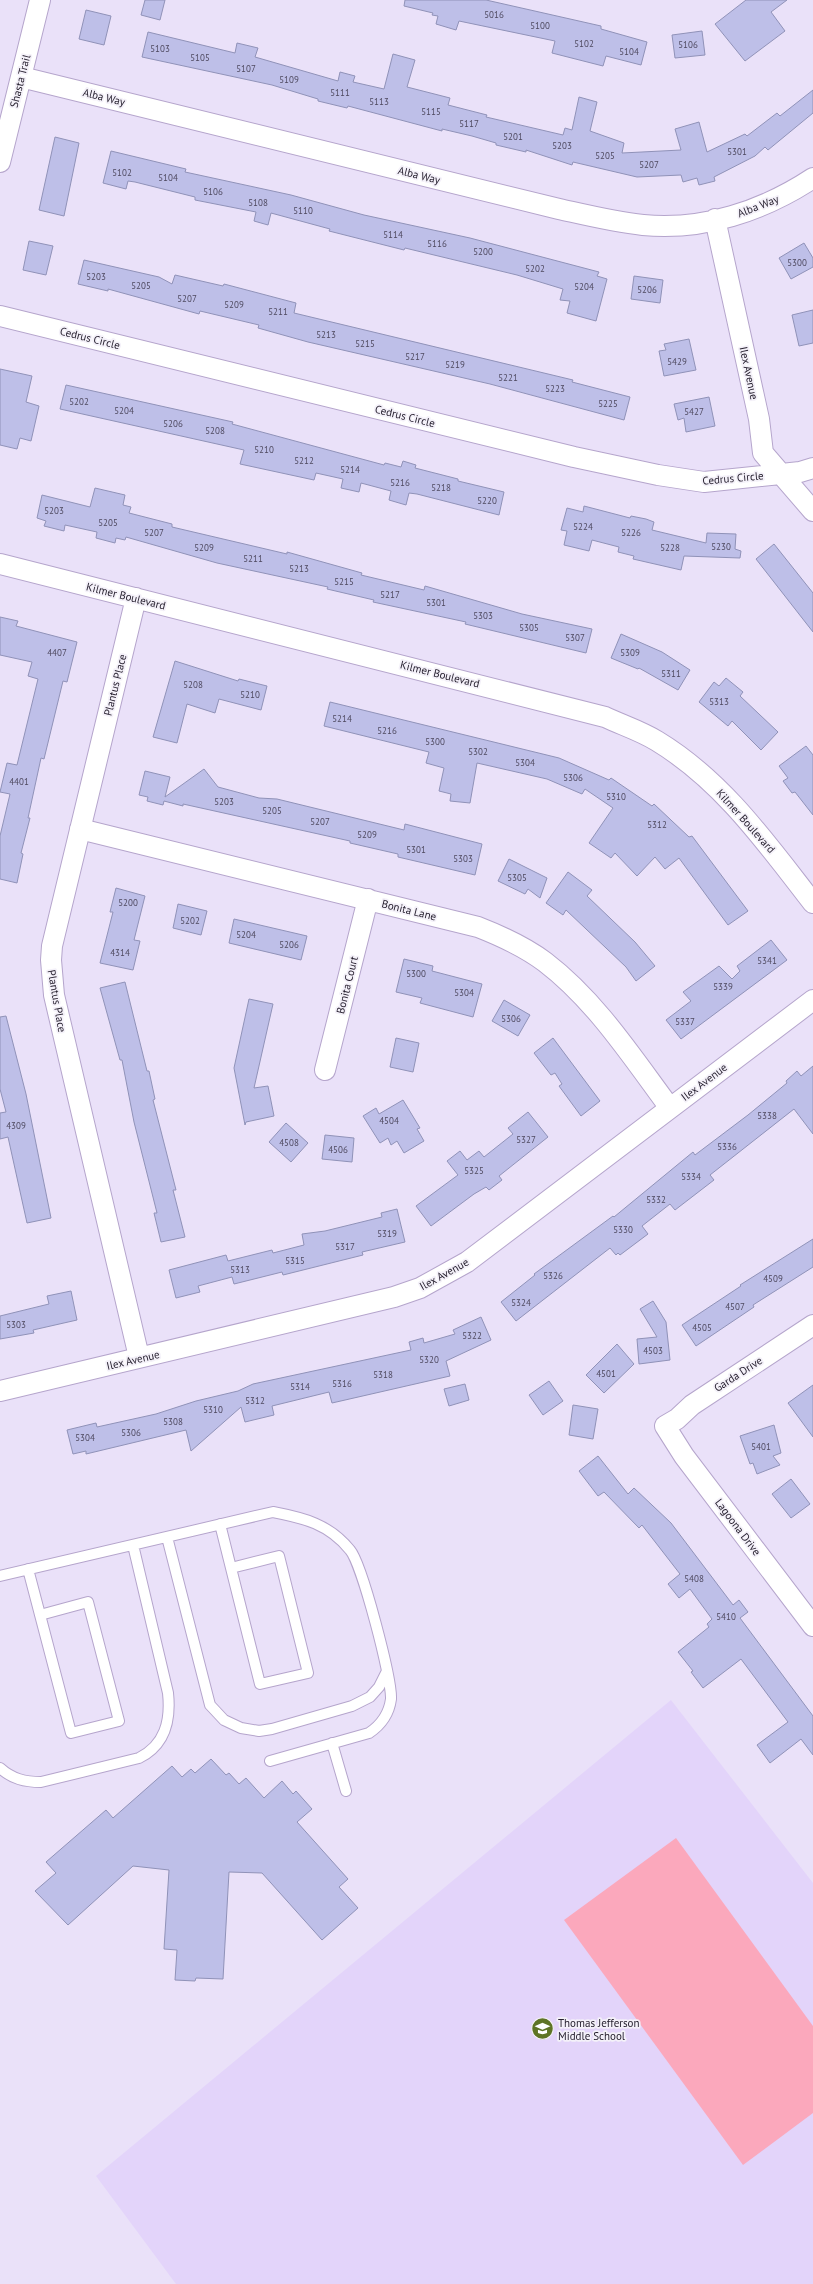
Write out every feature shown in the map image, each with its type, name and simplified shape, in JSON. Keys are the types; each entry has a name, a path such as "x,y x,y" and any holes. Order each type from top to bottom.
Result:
{"street":[{"name":"Shasta Trail","path":"0,162 40,0"},
{"name":"Alba Way","path":"21,77 559,209 624,223 664,226 716,219 745,213 789,194 813,178"},
{"name":"Ilex Avenue","path":"716,219 759,419 763,453 813,511"},
{"name":"Cedrus Circle","path":"0,316 574,457 658,476 704,482 781,474 813,468"},
{"name":"Kilmer Boulevard","path":"0,564 605,717 657,741 686,760 731,801 760,834 813,903"},
{"name":"Plantus Place","path":"136,598 52,946 51,981 139,1357"},
{"name":"Bonita Lane","path":"80,829 478,927 524,948 545,962 570,983 605,1021 670,1108"},
{"name":"Bonita Court","path":"325,1070 368,899"},
{"name":"Ilex Avenue","path":"0,1391 394,1297 420,1288 467,1262 813,1000"},
{"name":"Garda Drive","path":"665,1426 677,1419 692,1405 813,1325"},
{"name":"Lagoona Drive","path":"665,1426 684,1456 813,1626"}],"lane":[{"path":"0,1576 273,1512 306,1518 332,1533 351,1550 362,1573 387,1671 391,1698 388,1714 378,1727 369,1733 270,1761"},
{"path":"220,1524 231,1568 260,1684 308,1673 279,1556 231,1568"},
{"path":"167,1537 210,1705 224,1720 241,1728 259,1731 352,1706 370,1697 379,1687 387,1671"},
{"path":"0,1768 9,1776 28,1782 41,1782 138,1758 149,1753 162,1740 170,1709 168,1693 133,1545"},
{"path":"28,1570 40,1615 72,1733 120,1721 88,1602 40,1615"},
{"path":"332,1743 346,1791"}],"shaded area":[{"name":"Thomas Jefferson Middle School","path":"671,1700 813,1883 813,2284 176,2284 96,2176"},
{"path":"676,1838 813,2026 813,2113 743,2165 564,1920"}],"building":[{"path":"145,0 165,0 160,20 141,15"},
{"path":"405,0 486,0 601,26 601,29 647,42 641,65 606,56 603,66 552,53 555,41 459,21 456,30 436,24 438,16 432,15 433,13 404,6"},
{"path":"746,0 787,0 771,12 785,31 745,61 715,24"},
{"path":"86,10 111,16 104,45 79,39"},
{"path":"702,31 705,55 675,58 672,35"},
{"path":"148,32 235,53 237,43 258,48 255,57 338,81 340,72 355,76 353,82 384,89 393,54 415,60 407,87 450,98 448,105 487,115 486,117 563,135 565,128 572,130 579,97 597,102 590,131 624,143 622,153 681,150 675,129 699,122 707,152 745,134 747,136 777,113 780,116 813,90 813,113 768,150 765,147 755,156 714,177 715,181 699,185 697,178 683,182 681,175 637,177 573,162 572,165 526,150 526,152 496,145 496,143 472,136 442,129 442,131 348,106 347,108 318,101 318,99 272,85 142,57"},
{"path":"55,137 79,143 64,216 39,210"},
{"path":"111,151 186,169 185,172 291,195 364,215 470,238 599,272 597,276 607,279 596,321 567,313 570,301 560,300 563,289 517,275 405,248 404,250 329,231 330,229 271,213 268,225 254,221 256,212 195,200 195,197 135,182 128,181 126,189 103,183"},
{"path":"29,241 53,246 46,275 23,270"},
{"path":"804,243 813,258 813,267 791,279 779,258"},
{"path":"84,260 159,277 172,284 175,275 223,286 224,284 296,303 294,313 573,380 572,382 630,397 624,420 490,384 308,342 258,328 259,325 200,311 199,314 108,289 108,291 78,284"},
{"path":"634,276 663,280 660,303 631,299"},
{"path":"813,310 813,343 799,346 792,315"},
{"path":"689,339 696,370 664,376 659,351 666,350 664,344"},
{"path":"0,369 32,376 26,402 39,406 31,441 20,438 17,449 0,445"},
{"path":"66,385 233,422 232,424 384,465 385,463 401,467 403,461 416,465 415,468 458,479 458,481 504,492 499,515 409,493 406,505 389,500 391,491 361,483 359,492 341,488 343,479 316,473 314,480 240,464 244,450 60,409"},
{"path":"709,397 715,426 686,432 684,418 678,420 674,404"},
{"path":"95,488 125,495 123,505 131,507 129,513 172,524 172,527 287,554 287,552 362,573 361,575 424,590 425,586 522,614 592,629 586,653 465,624 466,622 373,602 374,600 327,589 328,587 217,563 126,537 125,540 116,538 115,543 96,538 97,532 65,525 64,531 44,526 46,521 37,518 42,495 90,507"},
{"path":"584,506 630,518 631,516 646,519 654,522 652,530 706,543 707,533 736,534 735,549 741,551 740,558 684,556 681,570 633,559 634,556 618,552 619,547 592,540 589,551 564,545 567,531 561,530 567,508 583,512"},
{"path":"774,544 813,593 813,632 756,559"},
{"path":"0,617 18,621 16,626 77,642 67,682 63,681 44,759 41,758 28,818 30,818 21,853 23,854 17,883 0,879 0,836 10,794 0,792 7,763 17,765 38,679 28,676 32,662 0,655"},
{"path":"621,634 662,652 690,670 678,690 639,668 638,669 611,658"},
{"path":"175,661 238,681 239,679 267,686 261,710 219,699 215,713 187,704 177,743 153,737"},
{"path":"726,678 743,692 740,696 778,732 761,750 732,721 728,726 699,702 714,682 719,686"},
{"path":"330,702 559,758 609,780 611,778 652,806 654,804 689,837 692,836 748,911 728,925 679,858 665,869 655,857 637,876 615,853 611,858 589,843 613,808 585,789 582,794 547,779 477,763 470,803 450,801 451,794 439,791 444,768 426,763 429,752 324,726"},
{"path":"806,746 813,755 813,815 795,792 792,793 783,781 788,778 779,766"},
{"path":"204,769 218,787 259,798 277,799 404,830 405,824 482,844 475,875 398,857 398,854 350,843 350,841 183,804 183,806 164,801 163,805 147,801 148,797 139,795 145,771 170,777 165,797"},
{"path":"509,859 547,878 540,898 528,889 525,894 498,881"},
{"path":"568,872 592,890 587,896 635,942 655,966 636,981 626,967 566,910 563,915 546,903"},
{"path":"116,888 145,896 134,940 140,941 133,970 100,963 113,912 110,912"},
{"path":"178,904 207,911 201,935 173,928"},
{"path":"234,919 307,936 301,960 229,943"},
{"path":"771,940 787,960 681,1039 666,1020 691,1001 683,992 719,966 732,979 740,971 737,966"},
{"path":"404,959 433,966 432,971 482,984 473,1017 420,1003 422,998 396,992"},
{"path":"125,982 147,1071 149,1071 155,1099 153,1100 176,1190 173,1190 185,1237 161,1242 154,1213 157,1213 134,1122 122,1060 120,1060 100,988"},
{"path":"249,999 273,1004 254,1088 268,1086 274,1116 246,1122 245,1125 234,1068"},
{"path":"504,1000 530,1015 518,1036 492,1021"},
{"path":"6,1016 26,1094 51,1218 27,1223 8,1137 0,1139 0,1113 6,1112 0,1089 0,1017"},
{"path":"396,1038 419,1043 413,1072 390,1067"},
{"path":"553,1038 600,1101 581,1116 559,1086 562,1084 555,1073 551,1075 534,1053"},
{"path":"813,1066 813,1134 794,1109 710,1175 714,1180 675,1210 670,1204 642,1226 648,1234 620,1255 618,1253 616,1255 610,1248 516,1321 501,1302 535,1275 534,1274 613,1216 614,1217 693,1152 695,1155 748,1115 787,1083 786,1081 797,1071 801,1076"},
{"path":"403,1100 420,1128 417,1129 424,1141 404,1153 397,1141 391,1145 388,1138 380,1143 363,1116 376,1108 379,1114"},
{"path":"528,1112 548,1137 499,1176 502,1180 489,1190 486,1187 474,1194 431,1226 416,1206 458,1175 447,1161 460,1151 467,1160 479,1151 484,1157 513,1134 508,1128"},
{"path":"286,1123 308,1143 291,1162 269,1142"},
{"path":"325,1135 354,1138 352,1162 322,1159"},
{"path":"397,1209 405,1242 362,1252 363,1255 283,1275 282,1272 234,1284 232,1277 198,1286 200,1292 176,1298 169,1270 226,1255 228,1261 272,1250 273,1253 304,1245 302,1234 325,1231 382,1217 381,1213"},
{"path":"813,1239 813,1267 753,1305 754,1307 696,1346 682,1325 741,1286 740,1285"},
{"path":"71,1291 77,1320 33,1330 34,1333 0,1339 0,1316 49,1304 47,1296"},
{"path":"653,1301 666,1322 670,1360 639,1364 637,1339 657,1337 640,1309"},
{"path":"481,1317 491,1340 446,1361 450,1376 332,1403 329,1392 272,1406 274,1415 245,1422 241,1407 191,1451 186,1430 86,1454 86,1451 73,1454 67,1430 96,1423 97,1427 156,1414 196,1401 238,1391 253,1384 411,1350 409,1342 423,1338 424,1343 455,1334 453,1330"},
{"path":"617,1344 634,1364 604,1393 586,1375"},
{"path":"549,1381 563,1401 543,1415 529,1395"},
{"path":"465,1384 469,1400 449,1406 444,1389"},
{"path":"813,1385 813,1437 788,1403"},
{"path":"573,1405 598,1409 593,1439 569,1435"},
{"path":"774,1425 781,1453 773,1456 780,1465 757,1474 753,1463 750,1464 740,1436"},
{"path":"598,1456 628,1494 634,1488 671,1523 733,1605 739,1600 748,1612 740,1618 813,1716 813,1755 801,1739 770,1763 757,1745 788,1722 741,1659 703,1688 691,1672 693,1671 678,1652 709,1627 707,1624 712,1619 690,1589 679,1598 668,1584 680,1574 642,1525 639,1528 604,1492 598,1496 579,1471"},
{"path":"791,1479 810,1504 791,1518 772,1494"},
{"path":"211,1759 226,1775 229,1773 239,1784 246,1778 264,1798 282,1781 293,1794 296,1791 312,1809 297,1822 348,1879 339,1887 358,1908 322,1940 262,1873 229,1872 223,1979 196,1978 195,1981 175,1980 177,1950 164,1949 169,1870 133,1866 68,1925 35,1891 56,1873 46,1862 106,1810 113,1818 172,1766 182,1777 191,1769 195,1773"}],"place":[{"name":"Thomas Jefferson Middle School","path":"543,2029"}]}
